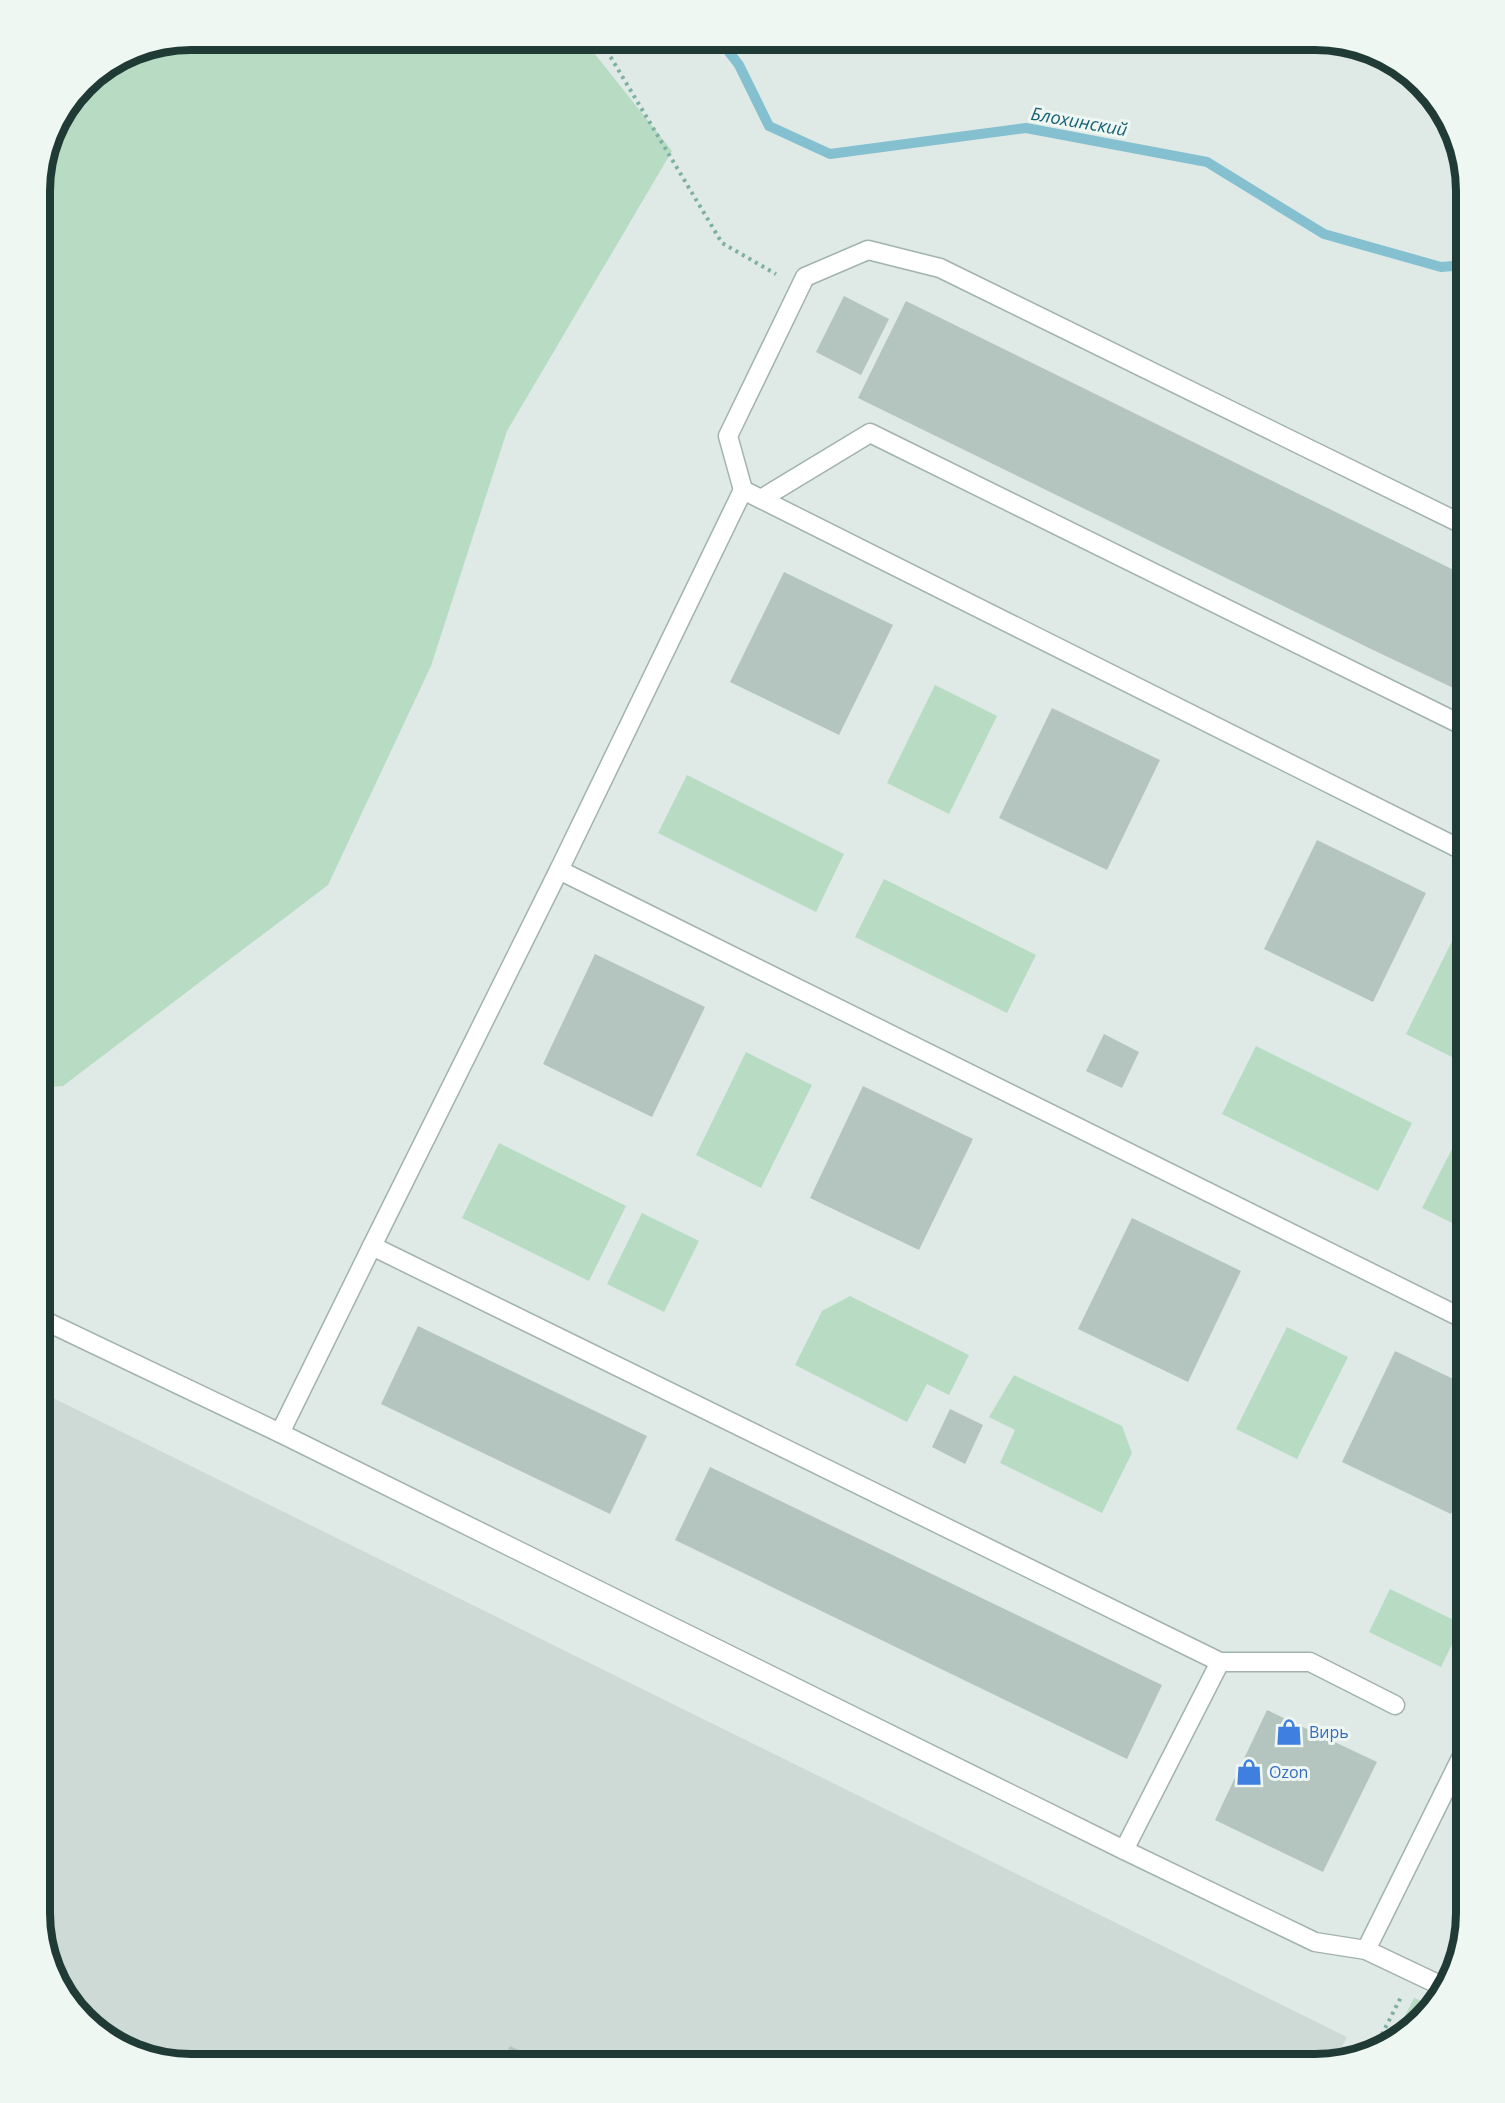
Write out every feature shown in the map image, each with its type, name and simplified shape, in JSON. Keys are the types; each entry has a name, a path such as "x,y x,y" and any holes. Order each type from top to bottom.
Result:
{"lane":[{"path":"280,1433 559,870 743,490 728,436 805,277 868,250 940,268 1456,521"},
{"path":"761,499 870,433 1456,722"},
{"path":"743,490 1456,847"},
{"path":"559,870 1456,1315"},
{"path":"372,1246 1220,1662 1310,1662 1395,1705"},
{"path":"50,1323 280,1433 1315,1942 1366,1950 1436,1984"},
{"path":"1124,1850 1220,1662"},
{"path":"1366,1950 1456,1768"}],"path":[{"path":"606,50 722,243 800,288"},
{"path":"1380,2037 1413,1973"}],"shaded area":[{"path":"50,1396 1347,2037 1340,2051 1315,2054 181,2053 163,2051 128,2039 97,2019 73,1991 60,1967 51,1931"}],"green space":[{"path":"181,50 592,50 672,151 507,431 431,666 328,885 63,1086 50,1087 50,181 54,154 68,120 97,84 112,73 145,57 163,52"},
{"path":"935,685 997,716 949,814 887,783"},
{"path":"687,775 844,854 816,912 658,833"},
{"path":"884,879 1036,955 1007,1013 855,937"},
{"path":"1456,933 1456,1059 1406,1034"},
{"path":"1256,1046 1412,1123 1378,1191 1222,1114"},
{"path":"746,1052 812,1085 761,1188 696,1155"},
{"path":"499,1143 626,1206 589,1281 462,1218"},
{"path":"1453,1147 1456,1148 1456,1225 1422,1208"},
{"path":"642,1213 699,1241 664,1312 607,1284"},
{"path":"850,1296 969,1355 949,1395 927,1384 907,1422 795,1365 822,1311"},
{"path":"1287,1327 1348,1357 1297,1459 1236,1429"},
{"path":"1014,1375 1122,1426 1132,1453 1102,1513 1000,1463 1015,1430 989,1417"},
{"path":"1390,1589 1456,1621 1456,1636 1441,1667 1369,1632"},
{"path":"1414,1998 1423,2001 1414,2012 1401,2023"}],"building":[{"path":"844,296 889,319 861,375 816,352"},
{"path":"906,301 1456,571 1456,689 1371,649 858,398"},
{"path":"784,572 893,625 839,735 730,682"},
{"path":"1052,708 1160,760 1107,870 999,818"},
{"path":"1317,840 1426,893 1373,1002 1264,949"},
{"path":"595,954 705,1007 652,1117 543,1064"},
{"path":"1104,1034 1139,1052 1122,1088 1086,1071"},
{"path":"863,1086 973,1139 919,1250 810,1198"},
{"path":"1132,1218 1241,1271 1188,1382 1078,1329"},
{"path":"418,1326 647,1436 610,1514 381,1404"},
{"path":"1395,1351 1456,1380 1456,1503 1451,1514 1342,1462"},
{"path":"950,1409 983,1425 965,1464 932,1447"},
{"path":"710,1467 1162,1685 1127,1759 675,1540"},
{"path":"1267,1710 1377,1762 1323,1872 1215,1820"},
{"path":"510,2046 525,2053 506,2053"}],"waterway":[{"name":"Блохинский","path":"727,50 739,65 769,126 830,154 1026,128 1207,162 1324,234 1441,267 1456,266"}],"place":[{"name":"Вирь","path":"1289,1732"},
{"name":"Ozon","path":"1249,1772"}]}
